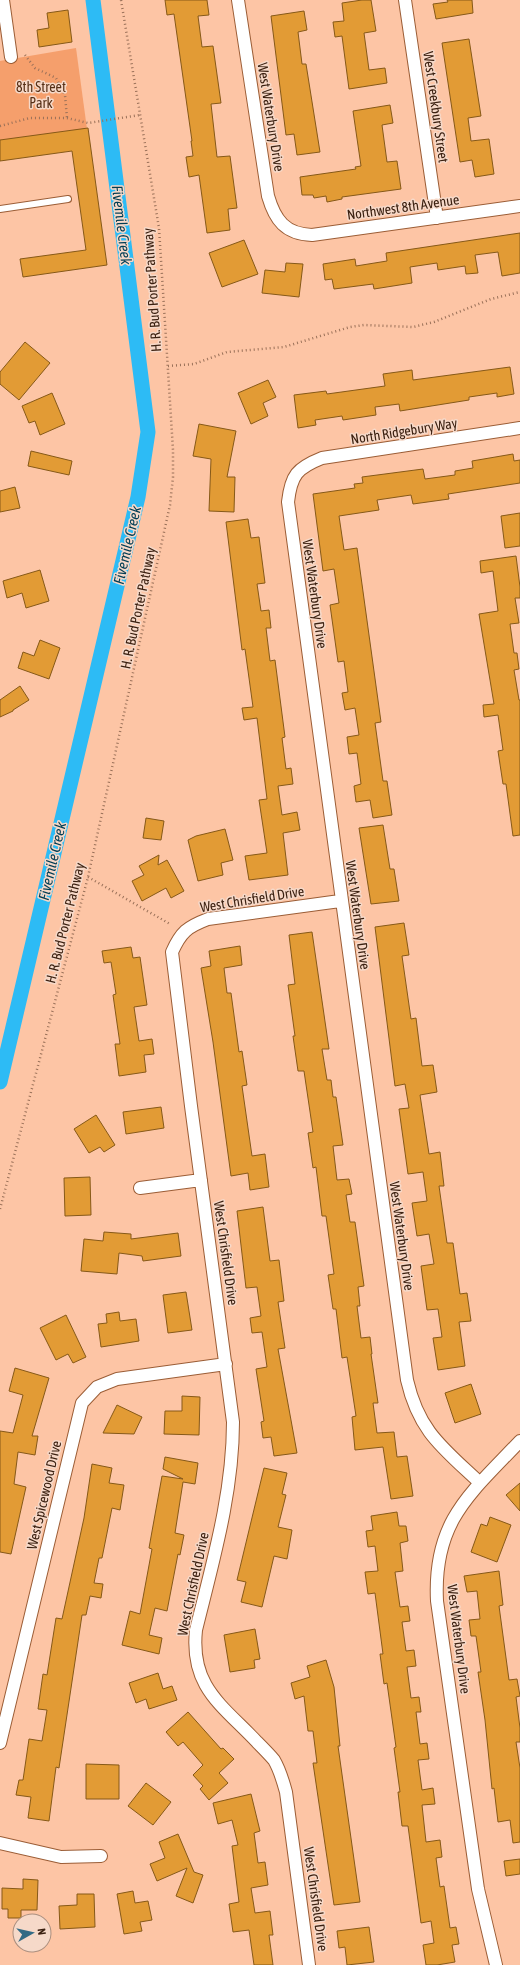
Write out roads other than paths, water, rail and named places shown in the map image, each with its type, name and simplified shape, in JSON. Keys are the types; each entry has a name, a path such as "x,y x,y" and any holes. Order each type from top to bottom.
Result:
{"street":[{"path":"3,0 11,57"},
{"name":"West Waterbury Drive","path":"238,0 268,196 272,212 290,231"},
{"name":"West Creekbury Street","path":"405,0 437,218"},
{"name":"Northwest 8th Avenue","path":"290,231 312,235 520,206"},
{"name":"North Ridgebury Way","path":"296,473 306,464 322,458 520,428"},
{"name":"West Waterbury Drive","path":"296,473 289,487 288,502 340,900 406,1380 411,1400 418,1416 429,1433 480,1483 454,1516 445,1536 439,1557 436,1580 437,1601 478,1889 496,1965"},
{"name":"West Chrisfield Drive","path":"309,1965 286,1792 282,1775 274,1760 206,1688 199,1673 195,1646 196,1630 227,1500 232,1467 233,1422 172,952 179,936 192,925 208,919 340,900"},
{"path":"140,1188 201,1180"},
{"name":"West Spicewood Drive","path":"0,1743 82,1403 97,1387 118,1379 226,1364"},
{"path":"480,1483 520,1441"},
{"path":"0,1843 61,1857 101,1856"}],"lane":[{"path":"0,209 68,199"}],"waterway":[{"name":"Fivemile Creek","path":"0,1082 138,497 148,432 93,0"}],"park label":[{"name":"8th Street Park","path":"41,96"}]}
